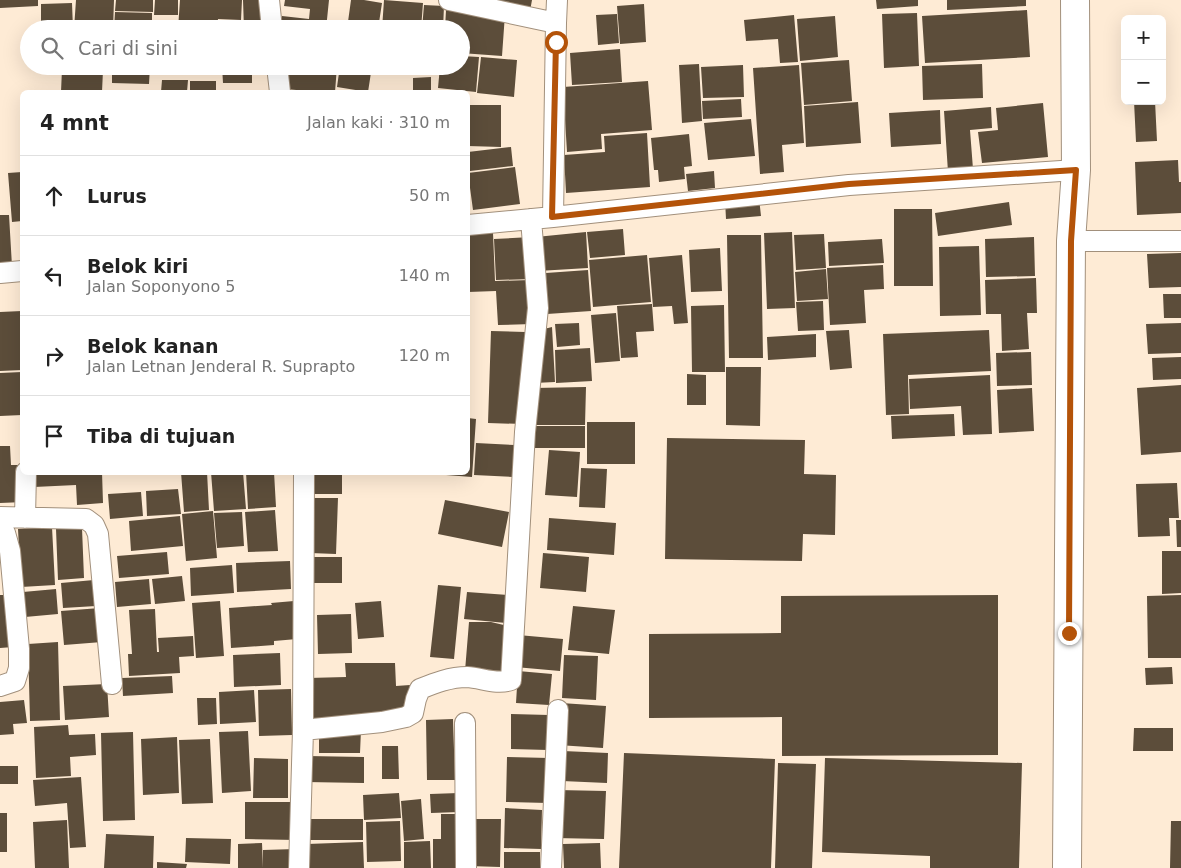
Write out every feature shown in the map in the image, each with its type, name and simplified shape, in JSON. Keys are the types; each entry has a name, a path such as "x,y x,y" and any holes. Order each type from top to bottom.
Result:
{"main road":[{"path":"1068,868 1071,241 1076,170 1075,0"}],"street":[{"path":"269,0 271,20"},
{"path":"448,0 556,23"},
{"path":"552,217 557,0"},
{"path":"278,75 280,90"},
{"path":"470,225 849,184 1076,170"},
{"path":"303,730 406,718 413,712 420,688 450,678 468,677 504,682 511,680 525,432 538,308 531,219"},
{"path":"1071,241 1181,241"},
{"path":"0,274 20,271"},
{"path":"25,518 26,475"},
{"path":"299,868 303,730 304,475"},
{"path":"0,517 86,519 94,525 98,534 112,684"},
{"path":"0,526 5,533 10,551 19,649 19,668 15,681 0,686"},
{"path":"551,868 558,710"},
{"path":"465,723 466,868"}],"building":[{"path":"0,0 38,0 38,6 0,8"},
{"path":"76,0 114,0 113,20 75,20"},
{"path":"116,0 153,0 153,12 115,11"},
{"path":"155,0 178,0 178,15 154,15"},
{"path":"180,0 242,0 241,20 179,20"},
{"path":"243,0 267,0 267,20 244,20"},
{"path":"285,0 329,0 327,20 281,20 282,16 309,19 310,9 284,6"},
{"path":"351,0 382,3 379,20 348,20"},
{"path":"384,0 423,3 422,20 383,20"},
{"path":"474,0 532,0 530,11"},
{"path":"876,0 918,0 918,6 877,9"},
{"path":"947,0 1026,0 1026,6 947,10"},
{"path":"72,3 73,20 41,20 41,4"},
{"path":"644,4 646,42 620,44 617,6"},
{"path":"424,5 444,6 443,20 423,20"},
{"path":"446,10 505,14 502,56 470,54 470,20 445,20"},
{"path":"1027,10 1030,57 925,63 922,16"},
{"path":"115,12 152,13 152,20 115,20"},
{"path":"917,13 919,66 884,68 882,14"},
{"path":"617,14 619,43 598,45 596,15"},
{"path":"794,15 798,62 780,63 778,39 746,41 744,20"},
{"path":"835,16 838,57 800,61 797,19"},
{"path":"620,49 622,82 572,85 570,53"},
{"path":"470,56 479,57 476,92 438,88 439,75 470,75"},
{"path":"481,57 517,60 514,97 477,93"},
{"path":"849,60 852,101 804,105 801,63"},
{"path":"699,64 702,121 682,123 679,65"},
{"path":"982,64 983,98 923,100 922,66"},
{"path":"743,65 744,97 703,98 701,67"},
{"path":"799,65 804,143 782,145 784,172 760,174 753,68"},
{"path":"62,75 103,75 102,90 61,90"},
{"path":"112,75 150,75 149,84 112,83"},
{"path":"223,75 252,75 252,83 223,83"},
{"path":"286,75 336,75 335,90 285,89"},
{"path":"339,75 371,75 368,90 337,87"},
{"path":"431,77 431,90 413,90 413,78"},
{"path":"162,80 188,80 187,90 161,90"},
{"path":"190,81 216,81 216,90 190,90"},
{"path":"648,81 652,130 601,134 602,149 567,152 563,87"},
{"path":"741,99 742,117 703,119 702,101"},
{"path":"858,102 861,143 806,147 804,106"},
{"path":"1043,103 1048,157 982,163 978,132 998,130 996,108"},
{"path":"470,105 501,105 501,147 470,146"},
{"path":"1134,105 1155,105 1157,141 1136,142"},
{"path":"991,107 992,128 970,130 973,169 948,172 944,111"},
{"path":"940,110 941,144 891,147 889,113"},
{"path":"751,119 755,156 708,160 704,123"},
{"path":"647,133 650,187 566,193 564,155 605,152 604,136"},
{"path":"689,134 692,166 684,167 685,179 659,182 658,170 654,170 651,138"},
{"path":"511,147 513,166 470,171 470,152"},
{"path":"1178,160 1179,182 1181,182 1181,213 1137,215 1135,162"},
{"path":"515,167 520,204 473,210 470,173"},
{"path":"714,171 715,188 688,191 686,174"},
{"path":"20,172 20,221 12,222 8,173"},
{"path":"759,198 761,216 726,219 725,200"},
{"path":"1009,202 1012,225 938,236 935,213"},
{"path":"894,209 932,209 933,286 894,286"},
{"path":"0,215 9,215 12,266 0,267"},
{"path":"623,229 625,255 590,258 587,232"},
{"path":"586,232 588,268 538,271 536,237"},
{"path":"792,232 795,308 767,309 764,233"},
{"path":"493,233 495,281 530,280 532,324 498,325 496,291 470,292 470,235"},
{"path":"824,234 826,268 796,270 794,235"},
{"path":"727,235 761,235 763,358 729,358"},
{"path":"531,237 533,279 496,280 494,239"},
{"path":"1034,237 1035,276 986,277 985,239"},
{"path":"882,239 884,263 829,266 828,242"},
{"path":"979,246 981,315 940,316 939,247"},
{"path":"720,248 722,291 691,292 689,250"},
{"path":"1181,253 1181,287 1149,288 1147,254"},
{"path":"647,255 651,302 593,307 589,260"},
{"path":"682,255 688,323 674,324 672,306 653,307 649,258"},
{"path":"883,265 884,289 864,290 866,323 830,325 827,268"},
{"path":"826,269 828,299 797,301 795,272"},
{"path":"588,270 591,311 547,314 546,273"},
{"path":"1036,278 1037,313 1027,313 1029,349 1002,351 1001,314 986,314 985,280"},
{"path":"1163,294 1181,294 1181,318 1164,318"},
{"path":"823,301 824,330 798,331 796,302"},
{"path":"652,304 654,331 636,332 638,357 621,358 617,306"},
{"path":"724,305 725,372 692,372 691,306"},
{"path":"20,311 20,370 0,371 0,312"},
{"path":"616,313 620,361 595,363 591,315"},
{"path":"579,323 580,345 557,347 555,324"},
{"path":"1181,323 1181,353 1148,354 1146,324"},
{"path":"552,327 555,382 534,383 540,330"},
{"path":"849,330 852,368 830,370 826,331"},
{"path":"989,330 991,371 908,375 909,414 886,415 883,334"},
{"path":"491,331 525,332 523,424 488,423"},
{"path":"816,334 816,357 768,360 767,337"},
{"path":"590,348 592,381 556,383 555,350"},
{"path":"1031,352 1032,385 997,386 996,353"},
{"path":"1181,357 1181,379 1153,380 1152,358"},
{"path":"726,367 761,367 760,426 726,425"},
{"path":"20,372 20,415 0,416 0,373"},
{"path":"687,374 706,375 706,405 687,405"},
{"path":"990,375 992,434 963,435 961,406 910,409 909,379"},
{"path":"1181,385 1181,452 1141,455 1137,388"},
{"path":"586,387 585,425 530,425 534,388"},
{"path":"1032,388 1034,431 999,433 997,390"},
{"path":"954,414 955,436 892,439 891,416"},
{"path":"470,418 476,419 472,477 446,475 470,475"},
{"path":"587,422 635,422 635,464 587,464"},
{"path":"534,426 585,426 585,448 534,448"},
{"path":"667,438 805,440 804,474 836,475 835,535 803,534 802,561 665,559"},
{"path":"476,443 515,445 513,477 474,475"},
{"path":"0,446 10,446 11,465 20,465 20,475 23,475 24,502 0,503"},
{"path":"549,450 580,452 577,497 545,495"},
{"path":"581,468 607,469 605,508 579,507"},
{"path":"33,475 102,475 103,503 77,505 76,485 34,487"},
{"path":"181,475 207,475 209,510 184,512"},
{"path":"211,475 243,475 246,509 214,511"},
{"path":"246,475 274,475 276,507 248,509"},
{"path":"309,475 342,475 342,494 309,494"},
{"path":"1177,483 1179,518 1169,518 1170,536 1138,537 1136,484"},
{"path":"178,489 181,514 147,516 146,491"},
{"path":"141,492 143,516 110,519 108,494"},
{"path":"312,498 338,498 336,554 310,553"},
{"path":"445,500 509,512 502,547 438,534"},
{"path":"275,510 278,551 248,552 245,512"},
{"path":"213,511 217,558 186,561 182,514"},
{"path":"242,512 244,546 217,548 214,513"},
{"path":"180,516 183,546 131,551 129,521"},
{"path":"549,518 616,523 614,555 547,550"},
{"path":"1176,520 1181,520 1181,547 1177,547"},
{"path":"52,527 55,585 21,587 18,529"},
{"path":"82,528 84,578 58,580 56,529"},
{"path":"1162,551 1181,551 1181,593 1162,594"},
{"path":"167,552 169,574 119,578 117,556"},
{"path":"543,553 589,557 586,592 540,588"},
{"path":"308,557 342,557 342,583 309,583"},
{"path":"290,561 291,589 237,592 236,563"},
{"path":"232,565 234,593 191,596 190,568"},
{"path":"182,576 185,601 155,604 152,579"},
{"path":"149,579 151,604 117,607 115,582"},
{"path":"94,580 96,606 63,608 61,583"},
{"path":"438,585 461,587 454,659 430,657"},
{"path":"56,589 58,614 25,617 23,592"},
{"path":"467,592 508,595 506,623 464,619"},
{"path":"0,595 8,595 13,647 0,648"},
{"path":"998,595 998,755 782,756 782,717 649,718 649,634 781,633 781,596"},
{"path":"1181,595 1181,658 1148,658 1147,596"},
{"path":"220,601 224,656 196,658 192,603"},
{"path":"294,601 297,639 274,641 274,645 231,648 229,608 272,605 271,603"},
{"path":"381,601 384,637 358,639 355,603"},
{"path":"573,606 615,610 609,654 568,650"},
{"path":"100,608 102,642 64,645 61,611"},
{"path":"155,609 157,652 159,652 158,638 193,636 194,656 179,657 180,673 129,676 128,654 132,654 129,610"},
{"path":"351,614 352,653 318,654 317,615"},
{"path":"469,622 491,622 508,626 504,674 465,671"},
{"path":"518,635 563,639 560,671 515,667"},
{"path":"58,642 60,720 30,721 28,644"},
{"path":"280,653 281,685 234,687 233,655"},
{"path":"564,655 598,656 596,700 562,698"},
{"path":"345,663 395,663 396,686 410,685 405,714 309,719 308,678 346,677"},
{"path":"1172,667 1173,684 1146,685 1145,668"},
{"path":"518,671 552,674 549,705 516,703"},
{"path":"172,676 173,693 123,696 122,678"},
{"path":"107,684 109,717 65,720 63,686"},
{"path":"291,689 292,735 259,736 258,690"},
{"path":"254,690 256,722 220,724 219,692"},
{"path":"197,698 216,698 217,724 198,725"},
{"path":"24,700 27,723 13,724 14,734 0,735 0,702"},
{"path":"561,703 606,706 603,748 558,745"},
{"path":"511,714 549,715 548,750 511,749"},
{"path":"453,719 455,780 427,780 426,720"},
{"path":"68,725 69,735 95,734 96,755 70,757 71,776 36,778 34,727"},
{"path":"1134,728 1173,728 1173,751 1133,751"},
{"path":"319,730 361,730 360,753 319,753"},
{"path":"248,731 251,791 222,793 219,732"},
{"path":"133,732 135,820 103,821 101,733"},
{"path":"177,737 179,793 143,795 141,739"},
{"path":"210,739 213,803 182,804 179,740"},
{"path":"382,746 398,746 399,779 382,779"},
{"path":"563,751 608,753 607,783 562,781"},
{"path":"624,753 775,759 771,868 619,868"},
{"path":"307,756 364,757 364,783 306,782"},
{"path":"507,757 549,758 548,803 506,802"},
{"path":"254,758 288,759 288,798 253,798"},
{"path":"825,758 1022,763 1019,868 930,868 930,856 822,852"},
{"path":"778,763 816,764 812,868 775,868"},
{"path":"0,766 18,766 18,784 0,784"},
{"path":"81,777 86,847 70,848 67,803 35,806 33,780"},
{"path":"557,790 606,791 604,839 555,838"},
{"path":"399,793 401,818 364,820 363,795"},
{"path":"459,793 459,812 431,813 430,794"},
{"path":"421,799 424,839 404,841 401,801"},
{"path":"245,802 297,802 297,840 245,839"},
{"path":"505,808 542,810 541,849 504,848"},
{"path":"0,813 7,813 7,852 0,852"},
{"path":"441,814 460,814 461,868 433,868 433,839 441,839"},
{"path":"310,819 363,819 363,840 310,840"},
{"path":"470,819 501,819 500,867 469,866"},
{"path":"67,820 69,868 35,868 33,822"},
{"path":"400,821 401,861 367,862 366,822"},
{"path":"1171,821 1181,821 1181,868 1170,868"},
{"path":"106,834 154,836 153,868 104,868"},
{"path":"186,838 231,839 230,864 185,862"},
{"path":"430,841 431,868 404,868 404,842"},
{"path":"363,842 364,868 308,868 307,844"},
{"path":"262,843 263,868 238,868 238,844"},
{"path":"600,843 601,868 564,868 563,844"},
{"path":"296,849 297,868 263,868 263,850"},
{"path":"504,852 540,852 540,868 504,868"},
{"path":"157,862 187,864 186,868 157,868"}],"route":[{"path":"556,42 552,217 849,184 1076,170 1071,241 1069,633"}]}
